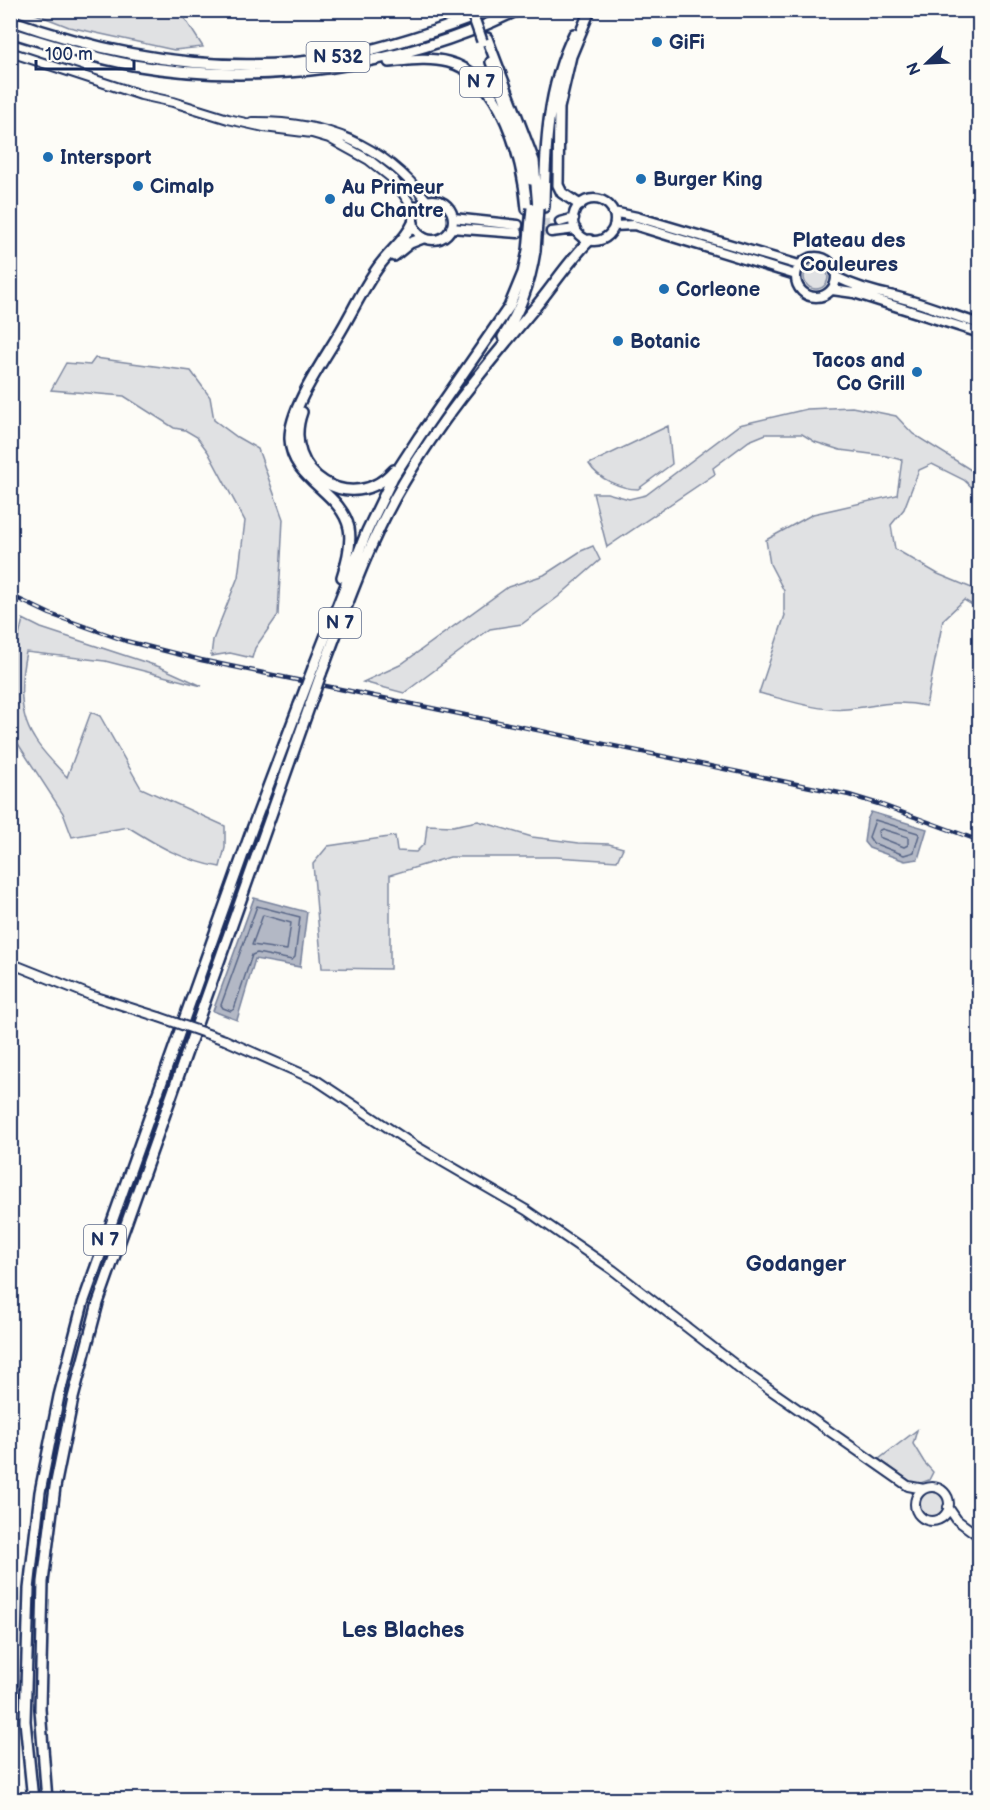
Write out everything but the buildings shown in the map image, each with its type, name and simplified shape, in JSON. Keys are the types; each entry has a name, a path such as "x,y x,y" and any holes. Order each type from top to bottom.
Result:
{"highway":[{"name":"N 7","path":"471,10 485,40"},
{"name":"N 7","path":"33,1800 25,1721 29,1589 40,1492 59,1396 83,1303 252,829 300,705 385,516 433,434 513,322 526,292 532,269 535,208 532,186 524,150 476,10"},
{"path":"447,28 481,10"},
{"name":"N 532","path":"10,20 67,39 119,51 173,60 227,64 293,62 342,56 447,28 492,10"},
{"name":"N 532","path":"10,32 100,58 177,71 260,74 350,65 393,56 435,44 518,10"},
{"name":"N 7","path":"535,208 545,161 553,96 566,51 579,24 588,14"},
{"name":"N 7","path":"580,205 559,189 557,143 559,108 565,77 588,14"},
{"name":"N 7","path":"350,65 425,58 460,66 479,79 488,88 496,102 515,146 524,180 535,208"},
{"name":"N 7","path":"47,1800 40,1709 42,1582 54,1487 73,1398 98,1303 310,705 328,626 347,561 349,526 334,502 299,468 291,448 291,426 300,402 371,278 413,223"},
{"path":"419,437 387,477 370,487 351,490 331,486 313,473 302,458 297,437 300,418 307,402 382,272 402,248 423,238"},
{"path":"480,371 590,240"},
{"name":"N 7","path":"328,626 367,531 393,477 509,307 534,251"}],"main road":[{"path":"10,52 47,60 173,102 242,122 264,128 312,134 342,144 369,160 393,179 415,211"},
{"path":"242,122 305,125 344,136 390,162 409,179 427,201"},
{"path":"613,212 614,226 605,238 590,240 582,237 576,229 573,218 580,205 587,201 597,200 605,203 613,212 799,265"},
{"path":"427,201 440,201 449,208 453,218 451,228 444,237 438,240 423,238 418,234 413,223 415,211 427,201"},
{"path":"451,228 518,229 453,218"},
{"path":"560,222 573,218"},
{"path":"614,226 634,225 796,276"},
{"path":"551,232 576,229"},
{"path":"813,257 824,258 832,264 836,277 832,290 824,296 808,296 799,289 796,276 799,265 813,257"},
{"path":"836,277 879,294 894,296 980,324"},
{"path":"832,290 854,293 980,333"},
{"path":"10,963 90,995 225,1040 316,1080 414,1145 526,1210 639,1290 742,1370 908,1486 942,1490 948,1498 948,1508 942,1517"},
{"path":"908,1486 916,1500 917,1511 923,1518 933,1520 942,1517 957,1520"},
{"path":"916,1500 924,1489"},
{"path":"948,1508 957,1520 980,1537"}],"shaded area":[{"path":"28,11 180,11 203,47 174,50 69,27"},
{"path":"816,265 821,266 827,272 827,282 821,288 816,289 811,288 805,282 804,277 805,272 811,266"},
{"path":"95,358 191,371 210,397 214,420 258,449 283,519 278,615 255,648 252,658 230,653 211,656 213,640 238,577 245,521 208,452 197,437 185,430 174,428 124,396 51,390 66,363 90,365"},
{"path":"852,407 896,416 913,434 979,475 979,494 964,480 932,464 919,470 904,509 891,525 895,549 938,574 979,591 979,609 964,600 943,620 926,706 895,703 847,709 825,709 759,693 785,615 784,591 770,564 766,540 813,514 897,495 902,460 840,450 815,442 802,434 766,434 749,441 713,468 715,474 607,547 593,493 607,493 629,499 646,495 739,425 807,409"},
{"path":"668,426 672,464 638,489 610,482 589,464"},
{"path":"593,546 600,560 558,597 522,624 490,629 404,693 363,682 400,665 508,587 544,575 581,551"},
{"path":"23,619 41,628 160,667 202,686 105,661 26,652 22,674 23,707 29,728 45,753 67,777 91,712 100,716 141,788 225,826 225,848 220,867 194,861 172,852 128,827 72,837 63,813 11,733 11,647 18,640"},
{"path":"478,821 532,837 609,844 623,848 617,861 556,857 450,857 390,875 390,969 322,968 313,864 328,846 395,836 397,851 416,852 425,843 427,825 453,826"},
{"path":"917,1430 913,1444 933,1472 929,1480 918,1484 913,1483 879,1459"},
{"path":"932,1491 941,1495 945,1504 941,1513 932,1517 923,1513 919,1504 923,1495"}],"water":[{"path":"871,812 927,829 918,859 905,861 869,848 864,842 867,820"},
{"path":"254,898 307,912 300,967 255,959 237,1020 213,1011"}],"tunnel":[{"path":"518,225 560,222"},
{"path":"518,233 551,232"}],"railway":[{"path":"10,595 50,614 126,641 201,660 849,795 980,841"}],"place":[{"name":"GiFi","path":"657,42"},
{"name":"Intersport","path":"48,157"},
{"name":"Burger King","path":"641,179"},
{"name":"Cimalp","path":"138,186"},
{"name":"Au Primeur du Chantre","path":"330,199"},
{"name":"Corleone","path":"664,289"},
{"name":"Botanic","path":"618,341"},
{"name":"Tacos and Co Grill","path":"917,372"}],"district":[{"name":"Plateau des Couleures","path":"849,252"},
{"name":"Godanger","path":"796,1263"},
{"name":"Les Blaches","path":"403,1629"}]}
